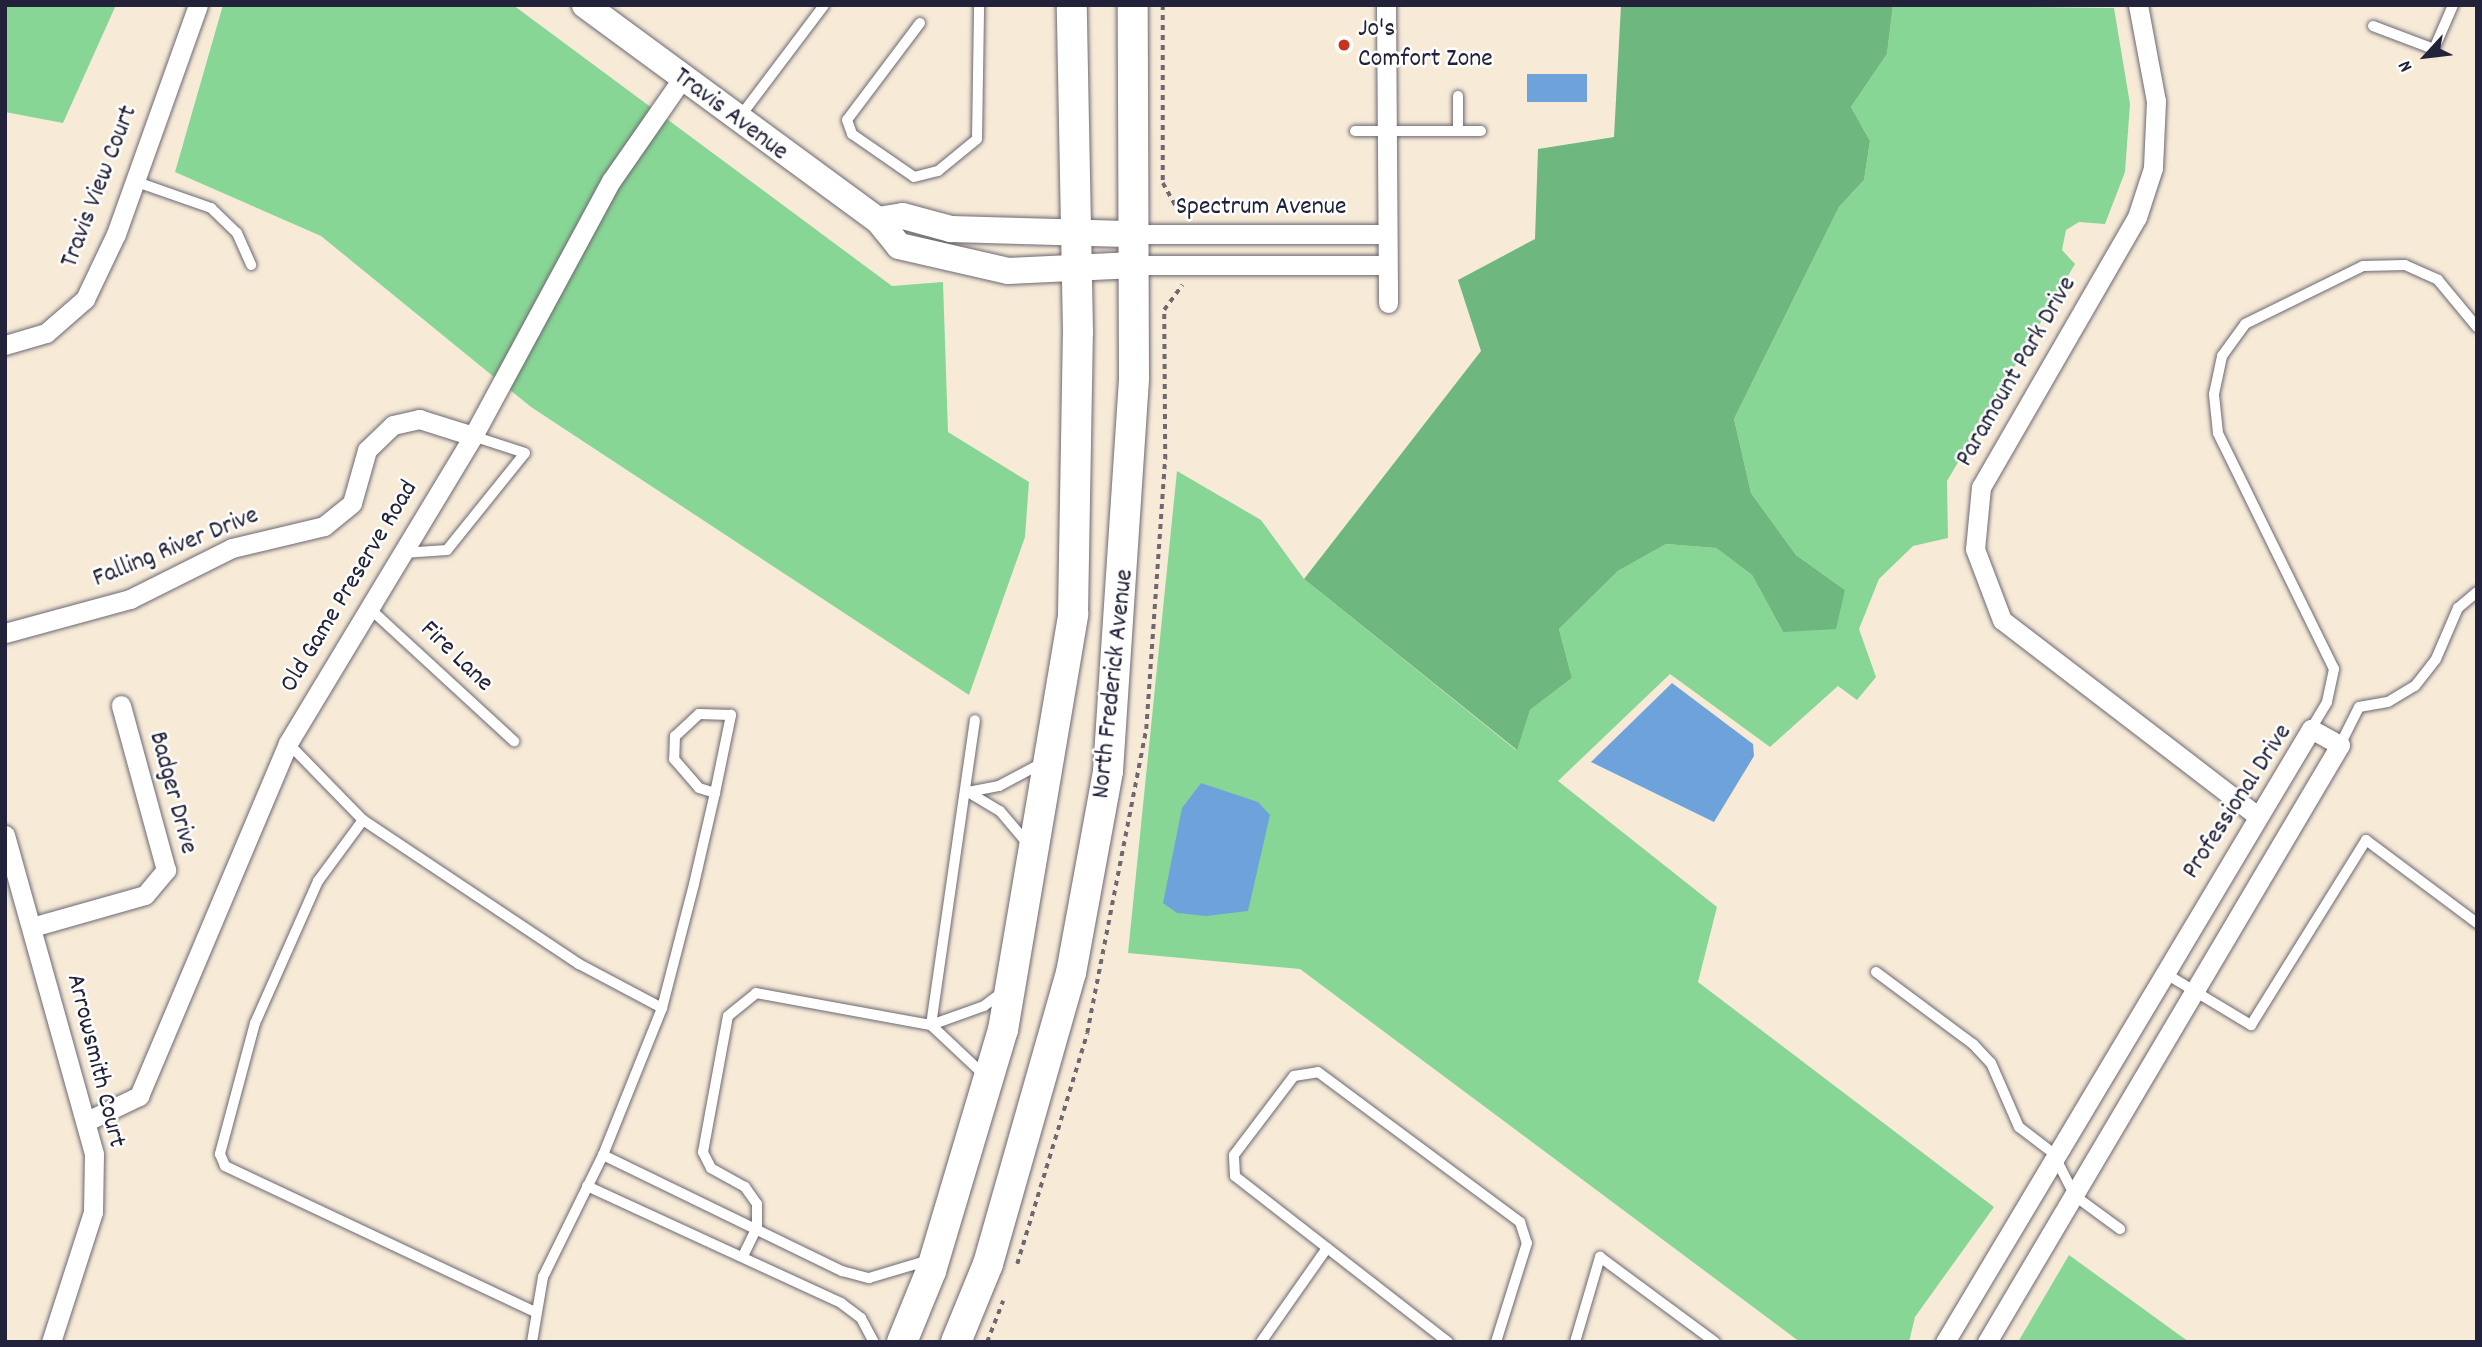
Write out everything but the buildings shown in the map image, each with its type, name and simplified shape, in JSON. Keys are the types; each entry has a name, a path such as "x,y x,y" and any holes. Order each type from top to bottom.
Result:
{"main road":[{"name":"North Frederick Avenue","path":"902,1342 936,1256 988,1081 1010,986 1073,614 1072,5"},
{"name":"North Frederick Avenue","path":"956,1342 988,1264 1072,973 1108,771 1126,572 1135,265 1133,5"}],"street":[{"name":"Travis View Court","path":"5,345 46,333 85,299 116,234 130,180 198,5"},
{"name":"Travis Avenue","path":"585,5 737,121 878,220 899,246 952,263 1074,272 1135,265"},
{"path":"1386,5 1388,303"},
{"name":"Paramount Park Drive","path":"2138,5 2156,101 2153,168 2137,217 1981,487 1975,549 2002,620 2257,816"},
{"name":"Old Game Preserve Road","path":"87,1121 139,1096 288,743 367,606 472,436 611,181 682,79"},
{"path":"878,220 903,216 951,229 1072,228 1135,234"},
{"name":"Spectrum Avenue","path":"1135,234 1387,234"},
{"path":"1135,265 1387,265"},
{"name":"Falling River Drive","path":"5,633 130,599 232,548 324,526 352,503 367,450 393,425 419,419 472,436"},
{"name":"Badger Drive","path":"32,927 145,895 166,870 121,705"},
{"name":"Professional Drive","path":"1944,1342 2053,1153 2311,729 2340,745 1987,1342"},
{"name":"Arrowsmith Court","path":"5,835 87,1121 94,1154 93,1212 51,1342"}],"lane":[{"path":"737,121 824,5"},
{"path":"920,23 849,115 852,134 914,177 938,171 974,142 979,5"},
{"path":"2373,26 2434,49 2453,5"},
{"path":"1458,96 1458,131"},
{"path":"1355,131 1481,131"},
{"path":"130,180 211,208 237,233 251,265"},
{"path":"2311,729 2334,682 2334,669 2218,433 2214,394 2222,356 2245,324 2363,266 2405,265 2438,279 2477,327"},
{"path":"402,553 447,550 525,453 472,436"},
{"path":"2340,745 2360,707 2388,702 2415,686 2436,659 2458,608 2477,592"},
{"name":"Fire Lane","path":"367,606 514,741"},
{"path":"532,1342 535,1312 552,1254 603,1154 662,1008 715,793 731,715 699,714 675,736 679,770 715,793"},
{"path":"931,1025 968,792 975,720"},
{"path":"288,743 363,820 579,964 662,1008"},
{"path":"968,792 1010,781 1049,757"},
{"path":"968,792 1015,825 1032,855"},
{"path":"363,820 318,881 255,1023 220,1154 225,1166 535,1312"},
{"path":"2162,971 2252,1025 2367,840 2477,923"},
{"path":"1877,972 1973,1045 1991,1063 2019,1127 2053,1153 2075,1196 2120,1229"},
{"path":"931,1025 984,1006 1010,986"},
{"path":"743,1256 757,1227 757,1204 745,1187 704,1161 720,1037 728,1016 756,993 931,1025 971,1057 988,1081"},
{"path":"1448,1342 1235,1176 1232,1164 1284,1087 1305,1071 1318,1072 1520,1222 1527,1243 1496,1342"},
{"path":"603,1154 869,1278 903,1272 936,1256"},
{"path":"587,1186 841,1303 860,1318 874,1342"},
{"path":"1261,1342 1327,1248"},
{"path":"1575,1342 1600,1257 1715,1342"}],"green space":[{"path":"5,5 116,5 63,123 5,112"},
{"path":"223,5 513,5 892,286 943,282 948,432 1029,482 1025,537 969,695 531,407 321,236 175,172"},
{"path":"1621,5 1893,5 1887,54 1851,107 1870,141 1864,180 1839,207 1734,419 1751,493 1796,555 1845,590 1836,629 1783,632 1752,575 1716,548 1666,544 1618,571 1559,629 1572,678 1530,710 1517,750 1304,579 1481,351 1458,280 1535,239 1538,149 1614,137"},
{"path":"1893,5 2114,8 2130,104 2125,172 2105,224 2079,222 2066,230 2062,250 2075,264 1947,481 1948,538 1913,546 1879,579 1859,629 1876,677 1857,700 1838,686 1770,747 1670,674 1558,781 1717,907 1698,982 1994,1207 1915,1317 1909,1342 1800,1342 1300,969 1128,953 1177,471 1261,520 1304,579 1516,750 1530,710 1572,678 1559,629 1618,571 1666,544 1716,548 1752,575 1783,632 1845,590 1796,555 1751,493 1734,419 1839,207 1864,180 1870,141 1851,107 1887,54"},
{"path":"2069,1255 2189,1342 2018,1342"}],"water":[{"path":"1527,74 1587,74 1587,102 1527,102"},
{"path":"1672,683 1753,744 1754,756 1714,822 1591,762"},
{"path":"1201,783 1258,802 1270,815 1248,911 1206,916 1177,913 1163,903 1182,808"}],"place":[{"name":"Jo's Comfort Zone","path":"1344,45"}]}
